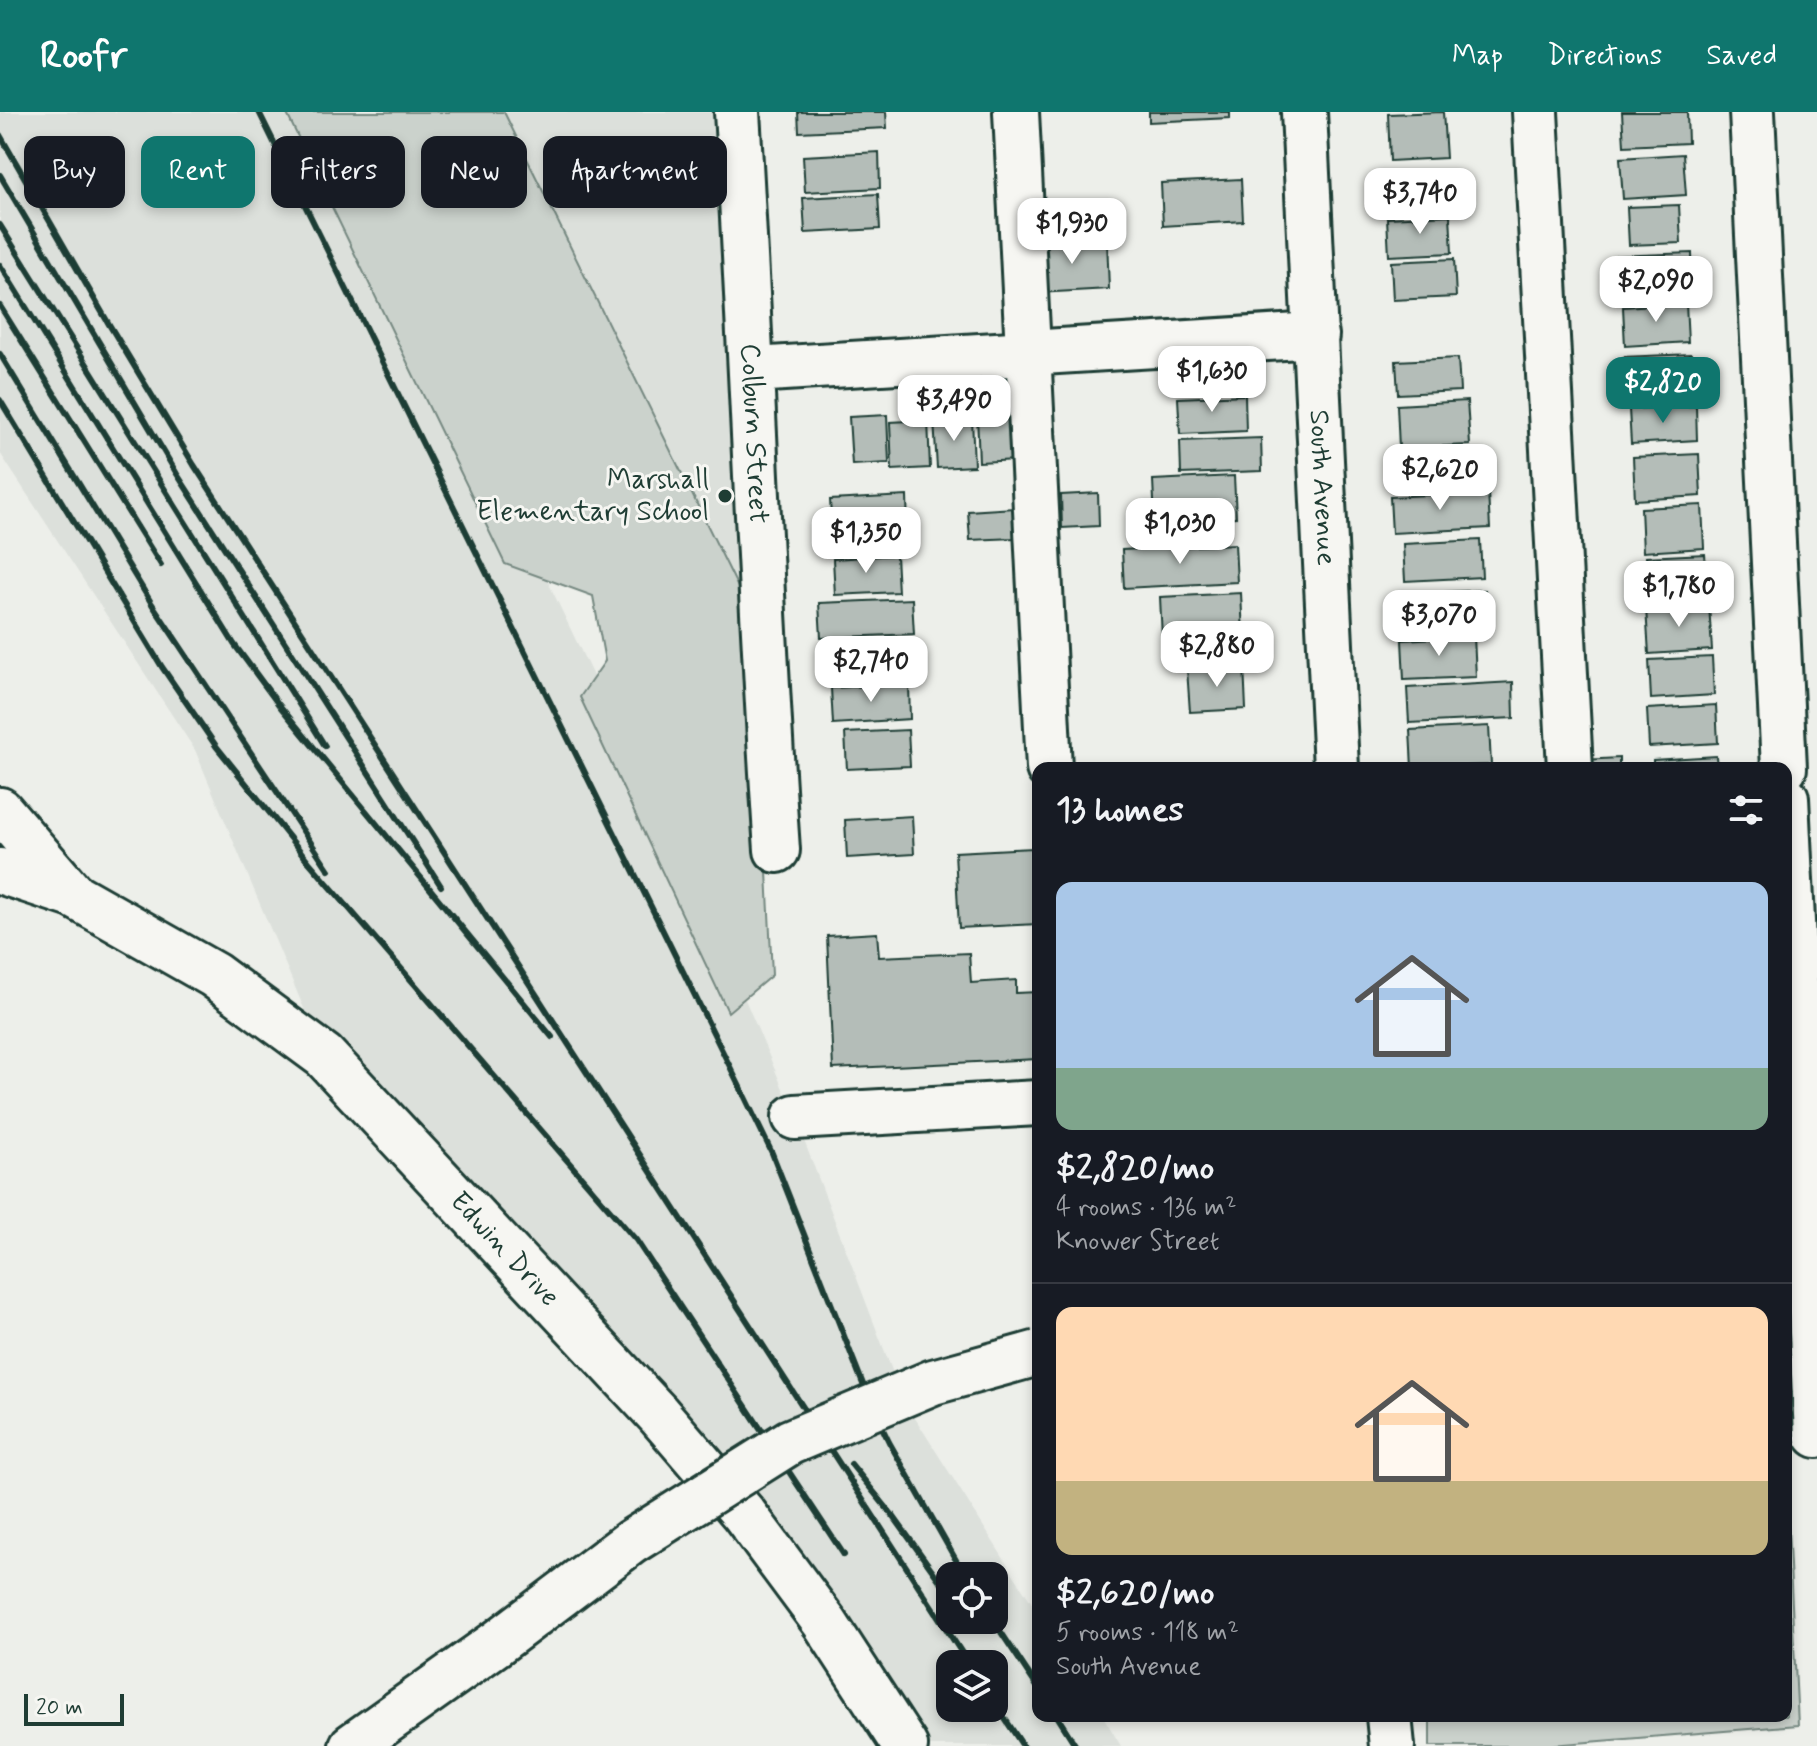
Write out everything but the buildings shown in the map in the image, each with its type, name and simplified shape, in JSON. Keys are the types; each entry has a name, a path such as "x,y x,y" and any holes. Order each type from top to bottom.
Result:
{"main road":[{"name":"Colburn Street","path":"737,112 763,638 777,850"},
{"path":"1016,112 1049,762"},
{"name":"South Avenue","path":"1304,112 1336,762"},
{"path":"1535,112 1570,762"},
{"path":"1752,112 1784,762"},
{"path":"752,370 1316,335"},
{"path":"0,810 73,895"},
{"path":"1792,812 1817,810"},
{"name":"Edwin Drive","path":"0,871 73,895 214,975 324,1056 637,1391 744,1514 825,1623 905,1746"},
{"path":"1792,916 1800,1055 1804,1280 1817,1435"},
{"path":"795,1117 1032,1103"},
{"path":"352,1746 497,1643 631,1542 790,1442 933,1382 1032,1355"},
{"path":"1390,1722 1392,1746"}],"shaded area":[{"path":"0,112 324,112 335,136 271,136 271,208 370,208 727,957 795,1117 903,1399 1006,1562 936,1562 936,1634 1008,1634 1008,1565 1032,1603 1032,1722 1107,1722 1121,1746 905,1746 825,1623 324,1056 195,750 0,453"},
{"path":"286,112 504,112 516,136 421,136 421,208 527,208 527,159 543,191 543,208 551,208 755,622 772,975 728,1012 580,697 605,661 593,596 505,564 333,208 405,208 405,136 298,136"},
{"name":"Marshall Elementary School","path":"504,112 737,112 755,622 551,208 727,208 727,136 543,136 543,191 527,159 527,136 516,136"},
{"path":"1792,1605 1798,1725 1539,1746 1430,1746 1430,1722 1792,1722"}],"railway":[{"path":"259,112 772,1153 870,1402 889,1442 957,1562"},
{"path":"0,135 194,465 960,1650"},
{"path":"0,175 177,474 441,886"},
{"path":"0,225 325,746"},
{"path":"0,265 234,644 279,705 552,1037"},
{"path":"0,306 161,565"},
{"path":"0,354 152,604 329,870"},
{"path":"0,400 162,667 216,746 309,862 636,1240 844,1555"},
{"path":"851,1464 936,1576"},
{"path":"1002,1634 1032,1679"},
{"path":"1007,1722 1023,1746"},
{"path":"1061,1722 1076,1746"}],"place":[{"name":"Marshall Elementary School","path":"725,496"}]}
